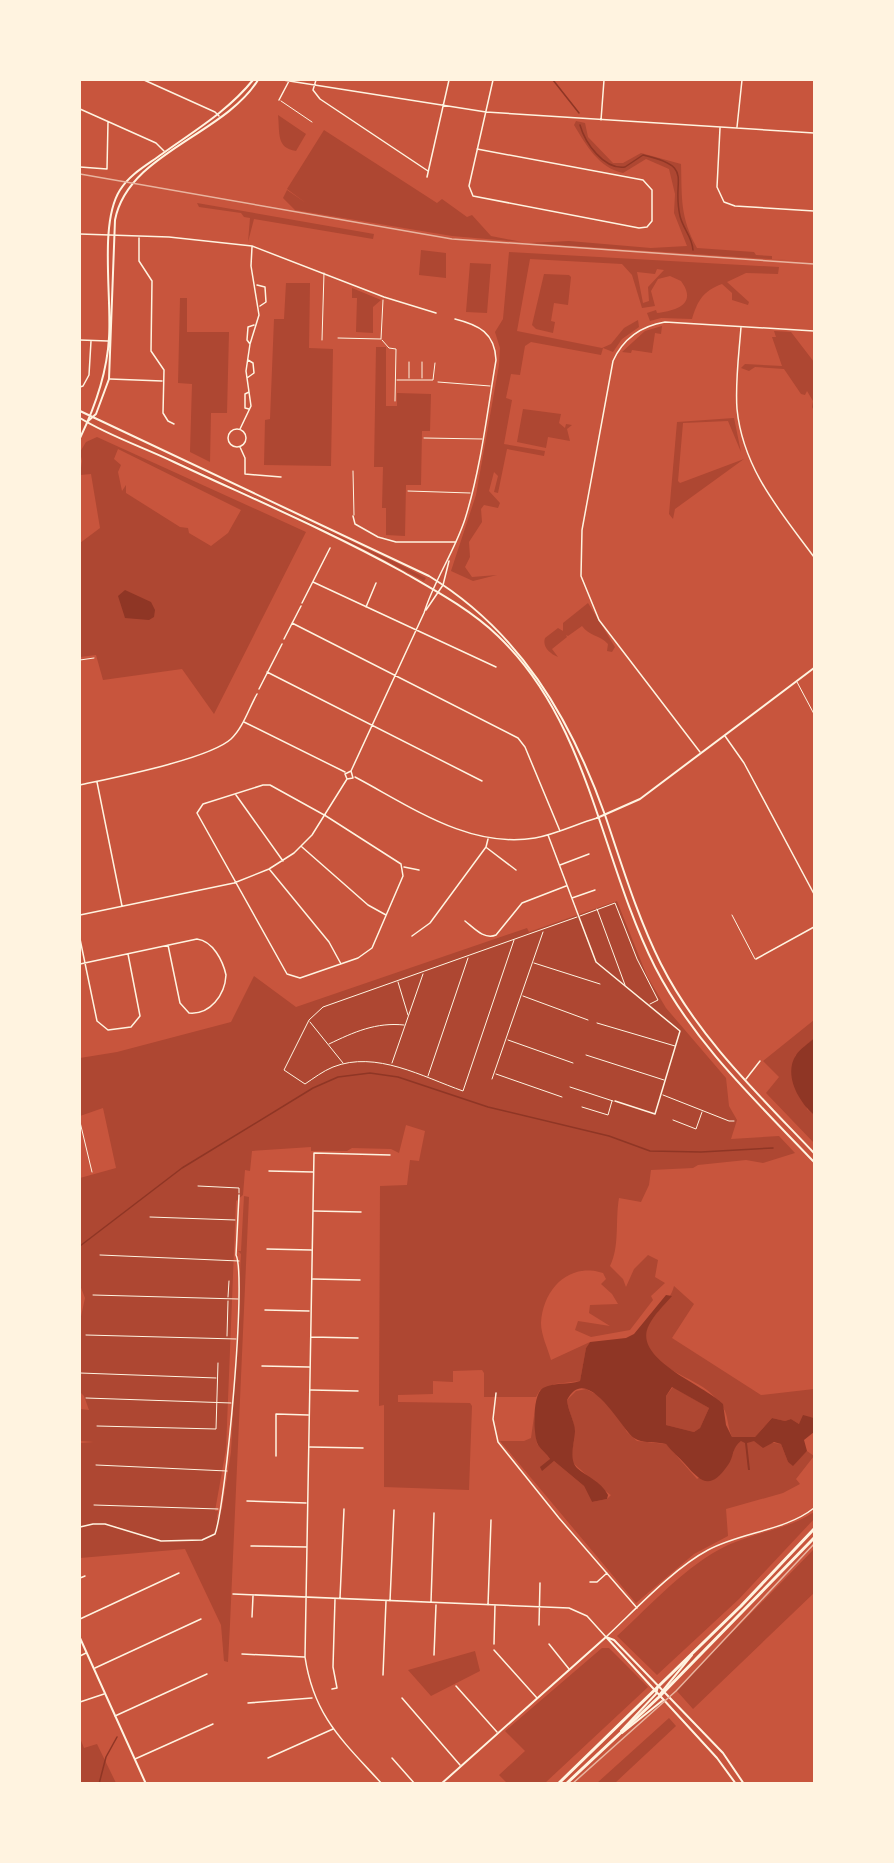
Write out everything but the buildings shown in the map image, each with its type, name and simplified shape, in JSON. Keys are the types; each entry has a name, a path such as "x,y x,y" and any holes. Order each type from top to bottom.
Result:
{"main road":[{"path":"558,1784 658,1696 658,1686 814,1529"},
{"path":"566,1784 615,1739 814,1538"}],"street":[{"path":"144,80 218,115"},
{"path":"87,422 98,409 109,379 114,236 118,207 133,181 218,115 253,80"},
{"path":"80,438 103,379 110,341 109,236 111,213 120,190 133,174 239,100 258,80"},
{"path":"283,80 486,112 814,134"},
{"path":"279,100 290,80"},
{"path":"316,80 313,84 314,93 320,99 428,171"},
{"path":"427,177 449,80"},
{"path":"477,149 644,180 652,190 652,221 647,227 639,228 479,198 470,192 469,186 477,149 493,80"},
{"path":"602,120 604,80"},
{"path":"737,128 742,80"},
{"path":"80,109 156,143 165,152"},
{"path":"80,167 105,170 109,163 106,133 108,122"},
{"path":"720,127 717,187 724,202 735,206 814,211"},
{"path":"80,234 139,236 252,246 384,297 436,313"},
{"path":"139,236 139,261 152,281 151,351 164,370 163,413 168,422 174,424"},
{"path":"240,447 234,448 228,439 230,432 240,429 249,410 250,391 246,379 248,360 260,306 251,266 252,246"},
{"path":"256,285 263,286 267,292 266,302 260,306"},
{"path":"243,722 346,773 351,771 370,725 416,630 432,589 457,542 472,494 496,360 493,341 483,328 455,319"},
{"path":"701,753 599,620 581,576 580,546 612,367 620,348 639,330 655,323 675,322 814,331"},
{"path":"250,344 247,340 248,327 255,325"},
{"path":"741,326 737,394 744,443 769,496 814,557"},
{"path":"80,340 110,341"},
{"path":"80,387 84,386 89,375 91,341"},
{"path":"246,379 254,373 254,363 248,360"},
{"path":"109,379 164,381"},
{"path":"249,410 245,408 245,394 250,391"},
{"path":"80,411 436,581 490,623 536,674 570,730 605,815 640,917 669,978 703,1031 745,1080 814,1153"},
{"path":"80,418 364,550 432,589 485,624 533,676 553,706 576,756 634,919 672,996 719,1060 814,1162"},
{"path":"240,429 245,438 240,447"},
{"path":"240,447 245,458 245,474 281,477"},
{"path":"353,516 355,524 386,540 457,542"},
{"path":"284,639 330,548"},
{"path":"424,612 443,585 449,560"},
{"path":"313,582 496,667"},
{"path":"366,607 376,583"},
{"path":"292,623 518,738 525,747 560,831"},
{"path":"259,689 282,644"},
{"path":"351,771 354,777 452,827 488,838 524,839 548,835 605,815 640,799 814,668"},
{"path":"267,672 483,781"},
{"path":"80,784 134,773 217,748 232,738 257,694"},
{"path":"725,736 744,762 814,894"},
{"path":"346,773 347,780"},
{"path":"80,915 234,883 269,869 284,861 302,846 326,816 347,780 354,777"},
{"path":"96,781 122,906"},
{"path":"270,785 398,859 403,868 403,876 372,948 358,958 300,978 292,977 234,883 198,816 198,808 203,804 235,794 270,785"},
{"path":"235,794 284,861"},
{"path":"548,835 596,962 680,1031 655,1114 614,1101"},
{"path":"412,936 430,923 486,847 488,838"},
{"path":"302,846 368,905 386,915"},
{"path":"486,847 516,870"},
{"path":"559,866 589,854"},
{"path":"403,868 419,870"},
{"path":"269,869 329,942 341,964"},
{"path":"465,921 486,937 491,937 496,935 522,903 566,886"},
{"path":"572,899 595,890"},
{"path":"756,959 814,927"},
{"path":"80,939 97,1021 104,1029 112,1031 131,1027 140,1016 128,953"},
{"path":"80,964 128,953 197,939 211,945 225,970 226,981 216,1002 206,1011 189,1012 180,1003 168,945"},
{"path":"745,1080 760,1061"},
{"path":"382,1784 333,1729 314,1698 304,1658 314,1153 390,1155"},
{"path":"269,1171 314,1172"},
{"path":"80,1527 98,1523 151,1540 202,1540 215,1534 226,1471 232,1403 238,1299 239,1261 236,1255 239,1195"},
{"path":"313,1211 361,1212"},
{"path":"267,1249 312,1250"},
{"path":"312,1279 360,1280"},
{"path":"265,1310 311,1311"},
{"path":"311,1337 358,1338"},
{"path":"262,1366 310,1367"},
{"path":"310,1390 358,1391"},
{"path":"496,1393 493,1419 498,1442 559,1518 638,1608"},
{"path":"276,1456 276,1414 309,1415"},
{"path":"309,1447 363,1448"},
{"path":"247,1501 308,1503"},
{"path":"441,1784 638,1608 707,1551 737,1537 791,1521 814,1508"},
{"path":"340,1599 344,1509"},
{"path":"390,1601 394,1510"},
{"path":"431,1603 434,1513"},
{"path":"488,1605 491,1520"},
{"path":"251,1546 307,1547"},
{"path":"590,1582 597,1582 608,1572"},
{"path":"80,1619 178,1573"},
{"path":"80,1578 85,1576"},
{"path":"539,1625 540,1582"},
{"path":"233,1594 576,1610 587,1617 606,1637 717,1758 736,1784"},
{"path":"252,1617 253,1595"},
{"path":"332,1689 337,1688 333,1666 335,1599"},
{"path":"383,1675 386,1601"},
{"path":"434,1654 436,1603"},
{"path":"494,1644 495,1605"},
{"path":"94,1669 201,1619"},
{"path":"606,1637 614,1640 723,1753 744,1784"},
{"path":"80,1638 146,1784"},
{"path":"549,1644 570,1670"},
{"path":"663,1691 700,1646"},
{"path":"494,1650 538,1699"},
{"path":"80,1656 87,1653"},
{"path":"242,1654 304,1658"},
{"path":"115,1716 207,1674"},
{"path":"456,1686 498,1733"},
{"path":"80,1702 105,1694"},
{"path":"248,1703 314,1698"},
{"path":"402,1698 461,1766"},
{"path":"135,1759 213,1724"},
{"path":"268,1758 333,1729"},
{"path":"392,1758 415,1784"}],"lane":[{"path":"279,100 312,122"},
{"path":"322,340 324,273"},
{"path":"384,297 381,307 381,339 389,348 396,350 395,401"},
{"path":"338,338 381,339"},
{"path":"409,362 409,380"},
{"path":"422,362 422,380"},
{"path":"395,380 435,378 435,363"},
{"path":"438,382 492,386"},
{"path":"424,438 482,439"},
{"path":"353,471 353,516"},
{"path":"408,491 462,491 472,494"},
{"path":"80,660 94,658"},
{"path":"797,681 814,714"},
{"path":"514,940 463,1091 392,1065 369,1061 343,1064 328,1069 305,1084 284,1071 284,1066 309,1020 323,1007 615,903 637,959 658,1000 648,1005"},
{"path":"597,909 626,986"},
{"path":"732,915 756,959"},
{"path":"492,1079 543,930"},
{"path":"427,1078 468,956"},
{"path":"532,962 600,984"},
{"path":"392,1065 424,972"},
{"path":"398,980 408,1016"},
{"path":"521,996 588,1020"},
{"path":"309,1020 343,1064"},
{"path":"329,1044 363,1029 387,1023 405,1025"},
{"path":"597,1023 676,1047"},
{"path":"507,1040 573,1063"},
{"path":"586,1055 666,1080"},
{"path":"494,1074 562,1097"},
{"path":"570,1087 614,1101 608,1115 582,1107"},
{"path":"661,1095 734,1121"},
{"path":"673,1120 696,1129 703,1111"},
{"path":"80,1122 92,1172"},
{"path":"198,1186 239,1188 239,1195"},
{"path":"150,1217 237,1220"},
{"path":"100,1255 239,1261"},
{"path":"227,1338 229,1281"},
{"path":"93,1295 238,1299"},
{"path":"86,1335 236,1339"},
{"path":"97,1426 216,1429 218,1363"},
{"path":"80,1373 218,1378"},
{"path":"86,1398 232,1403"},
{"path":"96,1465 226,1471"},
{"path":"94,1505 220,1509"}],"shaded area":[{"path":"278,115 306,134 296,151 285,147 280,139"},
{"path":"576,121 585,123 588,137 613,163 623,163 641,153 681,164 685,217 697,248 754,252 756,255 772,256 772,259 814,262 529,243 569,241 651,248 687,246 674,213 675,194 669,169 646,159 623,173 614,170 600,161 588,148 574,125"},
{"path":"324,130 437,203 442,199 467,217 472,215 491,236 522,242 452,236 295,210 283,198 287,190 306,203 287,189"},
{"path":"197,203 374,234 373,239 254,219 248,242 250,218 244,217 241,213 199,207"},
{"path":"421,250 446,253 446,278 419,275"},
{"path":"509,252 779,267 778,274 746,273 727,282 749,302 748,305 732,300 732,293 722,284 702,297 692,319 661,318 650,321 647,313 656,310 657,313 671,310 686,301 686,289 681,281 670,276 658,279 651,291 655,306 642,308 632,275 622,264 530,259 517,331 602,348 611,344 624,328 638,320 639,327 622,339 613,352 603,348 601,355 531,342 525,346 520,375 511,374 506,398 512,400 504,444 545,451 544,456 507,449 498,493 494,492 498,476 494,472 489,491 500,503 498,508 484,505 481,509 482,522 469,542 470,557 465,567 472,577 497,575 473,581 451,571 476,495 499,365 500,348 495,332 503,319","holes":["657,269 664,270 648,287 649,301 643,303 637,272 655,274"]},
{"path":"470,263 491,264 487,313 466,312"},
{"path":"544,274 571,277 568,305 554,303 551,321 555,322 553,333 536,329 532,325"},
{"path":"286,283 310,283 309,348 333,349 331,466 264,465 265,420 270,419 274,319 284,319"},
{"path":"352,288 381,300 373,307 373,333 356,332 357,298 352,298"},
{"path":"180,298 187,298 187,332 229,332 227,413 211,413 210,462 190,452 192,384 178,383"},
{"path":"662,326 661,334 655,333 652,353 632,350 631,353 622,352 645,331"},
{"path":"774,331 791,332 814,362 814,411 813,401 807,391 805,395 801,394 784,369 755,367 749,371 741,368 745,364 782,366 772,337 776,337"},
{"path":"376,347 386,347 386,406 397,406 397,393 431,394 430,431 422,431 421,485 406,485 405,536 386,535 386,508 382,508 383,467 374,467"},
{"path":"523,409 561,414 559,423 565,428 566,424 572,425 567,429 570,441 548,437 546,448 517,442"},
{"path":"734,418 741,452 728,421 683,423 678,481 680,483 744,459 675,509 673,519 669,514 677,422"},
{"path":"100,426 397,563 426,578 424,581 364,549"},
{"path":"97,437 306,532 214,714 182,669 103,680 96,655 80,657 80,543 100,528 91,474 80,475 82,461 80,452 86,442","holes":["118,449 241,510 228,533 211,546 189,533 188,528 180,527 126,493 126,485 122,491 118,472 121,465 114,459"]},
{"path":"125,590 151,602 155,610 154,617 149,620 125,618 118,596"},
{"path":"588,603 615,647 612,652 607,651 608,644 605,641 582,626 568,636 566,635 567,637 552,649 558,657 552,654 547,650 545,638 558,628 563,631 563,623"},
{"path":"617,901 647,976 666,1008 726,1078 729,1106 737,1120 731,1139 779,1136 795,1153 763,1163 746,1160 698,1165 693,1168 651,1170 649,1185 641,1202 619,1198 616,1242 610,1266 623,1279 626,1287 634,1269 648,1255 658,1260 655,1277 665,1283 651,1296 653,1300 630,1330 591,1337 575,1330 578,1321 610,1326 589,1313 590,1305 618,1304 612,1294 601,1284 606,1279 603,1273 579,1271 560,1281 553,1289 543,1311 541,1328 543,1337 551,1360 590,1342 586,1348 580,1381 555,1384 540,1390 536,1397 484,1397 482,1370 453,1371 453,1382 433,1381 433,1394 398,1395 398,1402 470,1403 472,1406 469,1490 384,1487 384,1405 379,1406 380,1186 407,1185 410,1160 419,1161 425,1131 406,1125 399,1153 391,1149 352,1148 347,1151 311,1151 311,1147 252,1151 250,1171 245,1170 243,1195 236,1201 226,1449 215,1511 218,1511 216,1521 222,1509 231,1452 241,1254 238,1251 241,1251 244,1196 249,1197 228,1662 224,1661 221,1625 185,1549 80,1558 80,1443 94,1442 80,1441 80,1409 89,1410 80,1392 80,1321 85,1298 80,1285 80,1178 116,1168 103,1108 80,1116 80,1058 117,1052 231,1022 254,976 296,1007 527,928 529,932"},
{"path":"814,1020 814,1038 795,1056 807,1109 814,1115 814,1143 766,1093 779,1077 763,1061"},
{"path":"814,1038 814,1115 798,1096 791,1071 796,1055"},
{"path":"674,1286 694,1304 672,1338 761,1395 814,1389 814,1418 809,1417 799,1424 791,1419 785,1421 772,1418 755,1437 732,1437 725,1411 717,1399 707,1390 659,1361 651,1353 647,1344 648,1327"},
{"path":"666,1295 672,1296 649,1325 646,1337 650,1349 672,1370 723,1404 726,1425 732,1437 755,1437 772,1418 785,1421 791,1419 799,1424 803,1415 814,1418 814,1432 804,1440 807,1451 793,1466 788,1462 781,1444 774,1442 763,1448 754,1441 747,1443 750,1470 748,1470 745,1443 741,1441 722,1473 711,1481 706,1481 696,1475 666,1444 634,1438 604,1401 584,1388 575,1390 567,1400 575,1428 573,1460 577,1468 602,1486 608,1495 607,1499 592,1502 584,1486 554,1461 542,1471 540,1467 550,1459 536,1440 534,1415 539,1392 552,1385 580,1381 586,1348 590,1342 626,1338 634,1334","holes":["672,1387 709,1408 700,1428 694,1432 666,1425 666,1396"]},
{"path":"673,1387 709,1408 700,1428 694,1432 666,1425 666,1396"},
{"path":"586,1389 599,1396 614,1410 627,1432 637,1441 666,1444 697,1479 733,1454 735,1445 741,1441 754,1440 781,1444 788,1462 793,1465 807,1451 814,1456 796,1479 800,1484 783,1493 726,1509 728,1536 694,1554 636,1603 500,1441 524,1441 531,1438 534,1416 537,1444 550,1459 542,1470 554,1461 584,1486 592,1502 607,1499 611,1495 572,1461 575,1431 567,1400 576,1391"},
{"path":"814,1512 814,1519 739,1599 657,1675 617,1636 670,1586 713,1553"},
{"path":"814,1549 814,1593 693,1709 676,1690"},
{"path":"602,1648 609,1648 648,1687 545,1783 507,1783 499,1775 525,1751 505,1731"},
{"path":"475,1651 480,1671 431,1696 408,1670"},
{"path":"669,1718 676,1726 615,1783 597,1783"},
{"path":"80,1738 84,1748 97,1744 116,1783 80,1783"}],"waterway":[{"path":"553,80 579,113"},
{"path":"580,125 586,140 596,154 610,164 625,167 643,155 670,164 676,170 680,216 693,250"},
{"path":"80,1246 182,1168 313,1088 338,1077 370,1073 398,1077 488,1107 609,1136 650,1151 701,1152 773,1148"},
{"path":"99,1784 106,1757 117,1737"}],"tram line":[{"path":"80,174 452,239 814,264"},
{"path":"572,1784 676,1691 814,1544"}]}
